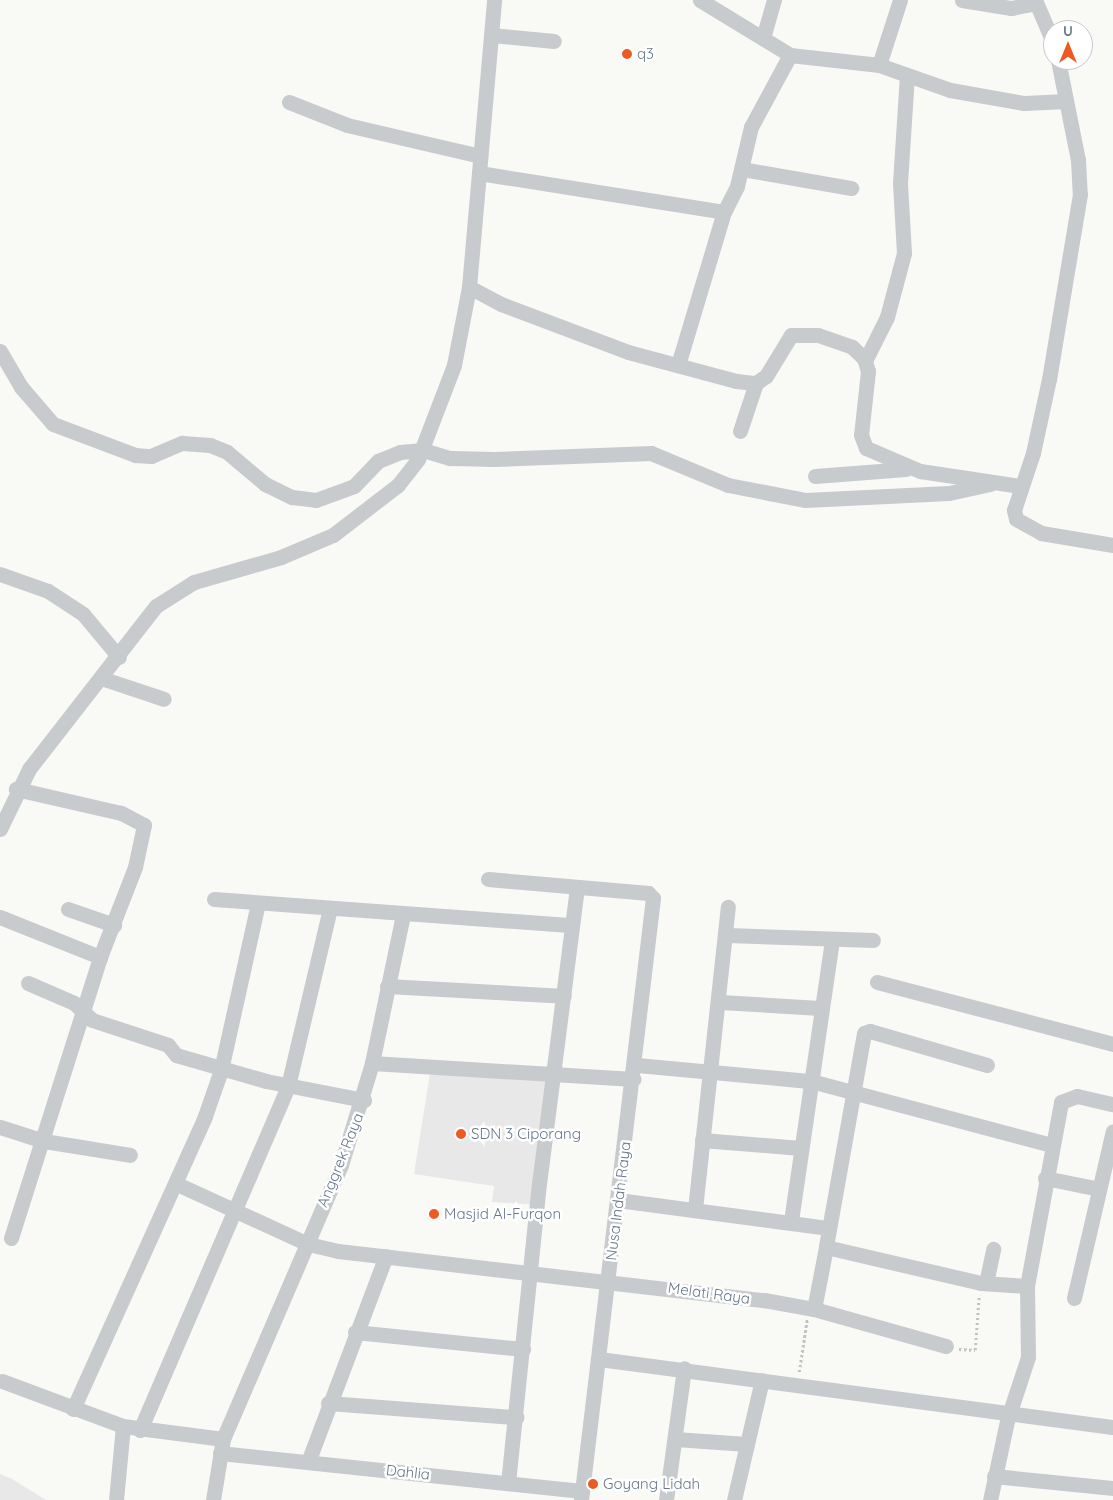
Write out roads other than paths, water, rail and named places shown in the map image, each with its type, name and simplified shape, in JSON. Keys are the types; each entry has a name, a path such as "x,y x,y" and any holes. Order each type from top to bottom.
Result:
{"street":[{"path":"0,829 16,790 156,606 194,582 281,557 333,535 398,485 422,450 454,365 469,287 494,0"},
{"path":"700,0 790,55 879,65 950,90 1024,103 1066,101"},
{"path":"763,38 774,0"},
{"path":"879,65 900,0"},
{"path":"962,0 1004,8 1035,1 1043,20"},
{"path":"492,35 554,41"},
{"path":"678,365 724,212 742,169 751,127 790,55"},
{"path":"1060,70 1078,160 1076,226 1033,453 1020,486 1014,510 1016,519 1028,527 1080,542 1113,545"},
{"path":"907,75 900,184 904,253 882,330 865,361 862,445 910,468 990,484 1020,486"},
{"path":"290,102 347,125 480,156"},
{"path":"742,169 851,188"},
{"path":"479,173 724,212"},
{"path":"469,287 500,304 628,352 756,382"},
{"path":"740,431 756,382 766,376 782,345 796,333 818,335 852,348 865,361"},
{"path":"0,351 21,387 53,424 135,455 151,456 182,443 210,445 265,484 292,497 316,500 337,496 354,486 378,461 400,452 422,450 450,458 494,459 651,453 728,485 805,500 949,493 990,484"},
{"path":"815,476 910,468"},
{"path":"0,574 48,591 76,610 119,657"},
{"path":"101,678 164,700"},
{"path":"11,1238 44,1140 83,1008 140,849 143,823 121,813 16,790"},
{"path":"488,879 576,887 508,1483"},
{"name":"Nusa Indah Raya","path":"576,887 648,893 653,901 635,1072 582,1496"},
{"path":"214,899 330,909 572,925"},
{"path":"73,1409 177,1184 221,1070 258,903"},
{"path":"695,1209 710,1070 720,1002 728,907"},
{"path":"68,909 114,925"},
{"path":"140,1430 288,1086 330,909"},
{"name":"Anggrek Raya","path":"213,1500 221,1446 308,1244 364,1100 403,914"},
{"path":"0,917 100,958"},
{"path":"727,935 873,940"},
{"path":"791,1221 820,1008 832,939"},
{"path":"878,982 1113,1044"},
{"path":"28,983 83,1008 92,1020 168,1045 173,1054 221,1070 288,1086 364,1100"},
{"path":"387,986 564,996"},
{"path":"720,1002 820,1008"},
{"path":"812,1309 826,1247 827,1228 862,1036 870,1030 987,1064"},
{"path":"372,1063 555,1074 710,1070 811,1081 852,1090 1052,1145"},
{"path":"990,1500 1009,1416 1028,1357 1027,1286 1045,1178 1065,1098 1113,1104"},
{"path":"0,1127 44,1140 130,1155"},
{"path":"1074,1298 1113,1131"},
{"path":"702,1140 802,1148"},
{"path":"1045,1178 1099,1189"},
{"name":"Melati Raya","path":"177,1184 308,1244 386,1256 609,1280 812,1309 946,1346"},
{"path":"618,1200 791,1221 827,1228"},
{"path":"826,1247 984,1283 1027,1286"},
{"path":"984,1283 993,1249"},
{"path":"308,1462 328,1403 386,1256"},
{"path":"355,1332 523,1349"},
{"path":"599,1359 684,1368 1009,1416 1113,1427"},
{"path":"666,1500 684,1368"},
{"name":"Dahlia","path":"2,1380 73,1409 140,1430 308,1462 508,1483 582,1496"},
{"path":"734,1500 762,1380"},
{"path":"328,1403 516,1416"},
{"path":"116,1500 123,1426"},
{"path":"675,1439 747,1444"},
{"path":"994,1476 1113,1488"}],"place":[{"name":"q3","path":"627,54"},
{"name":"SDN 3 Ciporang","path":"461,1134"},
{"name":"Masjid Al-Furqon","path":"434,1214"},
{"name":"Goyang Lidah","path":"593,1484"}]}
